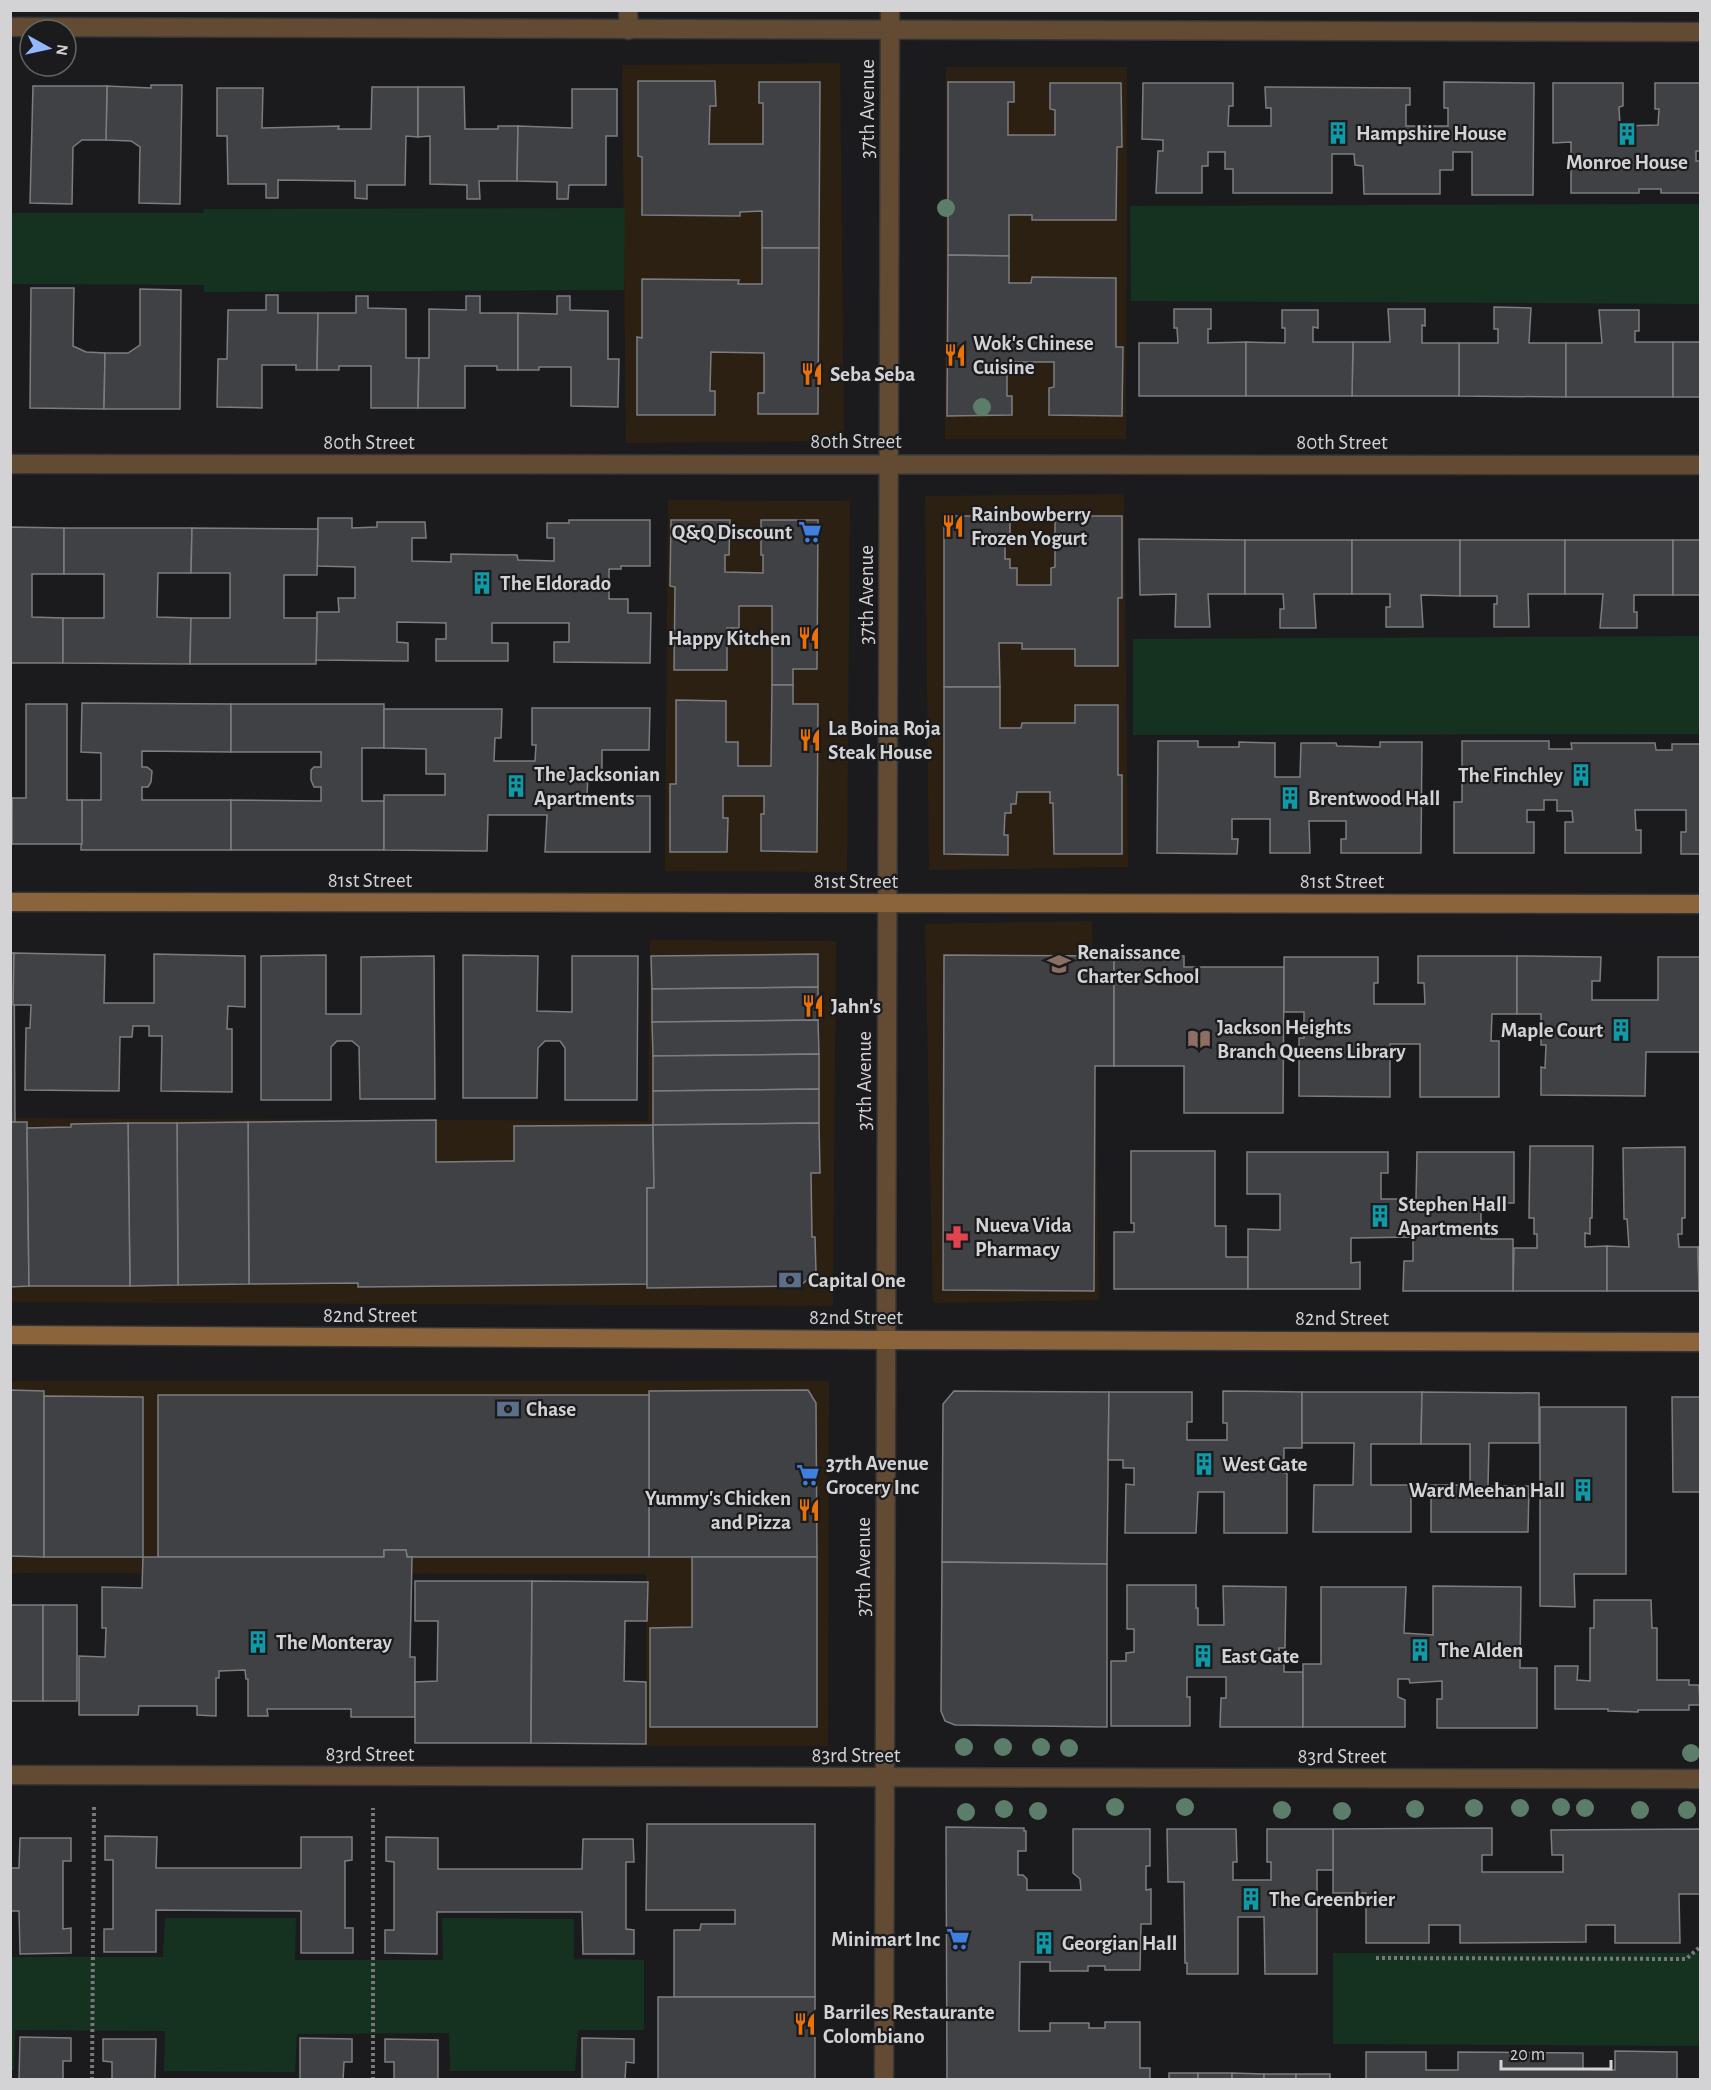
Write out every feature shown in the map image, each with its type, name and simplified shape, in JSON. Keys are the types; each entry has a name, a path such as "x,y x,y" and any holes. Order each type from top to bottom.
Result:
{"street":[{"path":"628,10 629,30"},
{"name":"37th Avenue","path":"884,2079 890,10"},
{"path":"10,27 1701,32"},
{"name":"80th Street","path":"10,465 1701,465"},
{"name":"81st Street","path":"10,902 1701,904"},
{"name":"82nd Street","path":"10,1335 1701,1342"},
{"name":"83rd Street","path":"10,1775 1701,1779"}],"path":[{"path":"92,2079 94,1807"},
{"path":"373,1808 373,2079"},
{"path":"1377,1958 1686,1959 1701,1947"}],"shaded area":[{"path":"840,63 844,441 626,443 622,65"},
{"path":"946,67 1127,67 1126,439 945,439"},
{"path":"1124,494 1128,867 929,870 925,496"},
{"path":"668,500 850,501 847,872 665,871"},
{"path":"1092,921 1099,1300 933,1303 925,924"},
{"path":"650,940 836,941 833,1306 11,1302 11,1118 648,1121"},
{"path":"11,1381 829,1381 828,1746 646,1746 646,1574 11,1573"}],"green space":[{"path":"1700,204 1700,304 1131,301 1130,206"},
{"path":"625,208 624,290 204,292 204,285 11,284 11,213 203,213 204,209"},
{"path":"1700,636 1700,734 1133,735 1133,639"},
{"path":"165,1918 296,1918 295,1960 443,1960 442,1918 574,1919 574,1959 644,1960 644,2030 578,2030 575,2071 450,2071 449,2033 297,2034 295,2072 164,2071 165,2031 15,2030 14,2070 11,2070 11,1957 163,1957"},
{"path":"1333,1953 1700,1953 1700,2046 1333,2044"}],"building":[{"path":"638,81 715,81 716,106 710,106 709,144 763,144 763,103 759,103 759,82 820,82 819,248 762,248 762,211 740,212 740,216 642,215 642,157 638,156"},
{"path":"948,82 1014,82 1014,102 1008,102 1008,135 1055,135 1055,110 1050,109 1050,83 1121,83 1122,147 1117,147 1116,220 1032,220 1032,215 1009,215 1009,256 948,255"},
{"name":"Hampshire House","path":"1444,82 1534,83 1533,195 1472,195 1472,152 1453,152 1453,170 1440,170 1440,194 1364,194 1363,166 1355,165 1354,154 1332,154 1332,193 1233,193 1233,169 1225,169 1225,152 1208,152 1208,166 1202,166 1202,193 1156,193 1158,151 1163,151 1163,140 1142,139 1143,83 1233,83 1233,106 1229,106 1228,126 1271,126 1271,108 1266,108 1265,87 1410,88 1410,105 1406,105 1406,126 1448,126 1448,108 1444,108"},
{"name":"Monroe House","path":"1553,83 1623,83 1623,106 1619,107 1620,126 1658,125 1659,109 1655,109 1655,83 1700,83 1700,151 1696,151 1696,161 1700,161 1700,193 1661,193 1661,189 1639,189 1639,193 1571,193 1571,142 1553,143"},
{"path":"151,85 182,85 180,204 139,203 140,147 131,141 106,140 107,86 151,88"},
{"path":"33,86 107,86 106,140 82,140 73,147 72,204 30,203"},
{"path":"372,87 418,87 418,137 406,136 405,185 367,185 367,199 355,198 355,181 278,180 278,198 266,198 266,184 228,184 227,136 217,136 217,88 263,88 262,128 339,126 338,129 371,129"},
{"path":"418,87 464,87 465,129 498,129 498,126 518,126 517,181 479,181 480,199 467,199 467,185 430,184 430,136 418,137"},
{"path":"572,89 617,89 617,136 606,136 606,185 569,185 568,199 557,199 557,182 517,181 518,126 572,128"},
{"path":"762,248 819,248 818,414 758,414 758,393 764,393 764,353 711,352 710,391 715,391 715,415 637,415 637,337 642,338 642,279 739,280 738,284 762,284"},
{"path":"948,255 1009,256 1009,283 1031,283 1032,277 1116,278 1116,347 1123,347 1122,416 1049,415 1049,388 1054,387 1054,362 1007,362 1007,396 1012,396 1012,415 947,416"},
{"path":"31,288 74,288 73,346 86,352 105,353 104,409 30,408"},
{"path":"140,289 181,290 180,409 104,409 105,353 128,353 140,345"},
{"path":"266,295 278,295 278,313 318,313 317,370 296,370 296,365 262,365 262,408 217,407 218,359 227,359 228,310 266,310"},
{"path":"356,296 368,296 368,308 406,309 406,358 419,358 418,408 371,408 371,366 339,366 339,370 317,370 318,313 356,313"},
{"path":"466,296 480,296 480,313 518,313 518,370 497,370 497,366 465,366 465,408 418,408 419,358 429,358 429,309 466,310"},
{"path":"557,296 570,296 570,310 608,311 608,359 619,359 618,407 571,406 571,367 539,367 539,370 518,370 518,313 557,314"},
{"path":"1494,307 1531,308 1529,343 1566,343 1566,397 1459,396 1459,343 1498,343 1498,329 1494,329"},
{"path":"1174,309 1211,309 1208,343 1246,342 1246,396 1139,396 1139,343 1178,343 1177,328 1174,328"},
{"path":"1388,309 1425,309 1422,343 1459,343 1459,396 1352,396 1353,342 1390,342"},
{"path":"1282,310 1318,310 1318,328 1313,327 1313,342 1353,342 1352,396 1246,396 1246,342 1285,343"},
{"path":"1599,310 1639,310 1639,331 1635,331 1635,342 1673,342 1673,397 1566,397 1566,343 1602,343"},
{"path":"1673,342 1700,342 1700,397 1673,397"},
{"path":"944,516 1010,516 1010,542 1005,542 1005,559 1010,559 1010,568 1017,568 1017,585 1051,585 1051,568 1055,567 1055,516 1122,516 1122,598 1118,598 1118,666 1075,666 1075,649 1022,649 1022,643 999,643 1000,687 944,687"},
{"name":"The Eldorado","path":"318,518 352,518 352,528 377,527 377,522 425,522 426,538 412,538 412,561 451,562 451,554 517,555 518,560 554,561 554,538 547,538 547,523 569,523 569,520 650,520 650,566 621,566 621,569 609,569 609,599 628,599 628,613 651,613 650,663 554,662 554,642 569,642 569,623 492,623 492,643 508,643 508,661 436,661 436,639 446,639 446,623 397,622 397,642 408,643 408,661 316,660 317,612 339,612 338,598 355,598 355,567 317,566"},
{"path":"671,520 730,520 729,555 725,555 725,572 763,573 761,520 818,520 817,669 793,669 793,685 772,685 772,606 739,606 739,628 727,628 727,670 674,670 675,587 670,586"},
{"path":"10,527 64,528 64,574 32,574 32,617 63,618 63,663 10,663"},
{"path":"64,528 192,528 191,573 158,573 157,617 191,618 190,664 63,663 63,618 104,618 104,574 64,574"},
{"path":"192,528 318,529 317,575 284,575 284,618 317,618 316,664 190,664 191,618 230,618 230,573 191,573"},
{"path":"1139,539 1245,540 1245,594 1208,594 1210,627 1175,627 1176,594 1140,595"},
{"path":"1245,540 1352,540 1352,594 1314,594 1316,628 1280,628 1280,609 1284,609 1283,594 1245,594"},
{"path":"1352,540 1460,540 1460,596 1421,595 1423,627 1386,627 1386,607 1390,607 1390,594 1352,594"},
{"path":"1460,540 1565,540 1565,594 1528,594 1529,627 1494,627 1494,604 1497,604 1497,596 1460,596"},
{"path":"1565,540 1673,540 1673,595 1634,595 1637,628 1600,628 1603,594 1565,594"},
{"path":"1673,540 1700,540 1700,595 1673,595"},
{"path":"772,685 793,685 793,704 818,704 817,852 761,851 761,814 764,814 764,796 723,796 723,818 728,818 727,852 670,852 670,784 676,784 676,700 726,701 726,742 738,742 738,766 771,766"},
{"path":"944,687 1000,687 1000,728 1021,728 1022,723 1075,723 1075,705 1118,705 1118,775 1122,775 1122,854 1054,854 1053,803 1050,803 1050,792 1017,792 1016,804 1011,804 1011,813 1005,813 1004,835 1008,835 1008,855 944,854"},
{"path":"82,703 231,704 231,752 142,751 142,767 147,767 152,771 148,787 142,787 142,800 231,800 231,850 81,850 82,800 101,800 101,753 81,752"},
{"path":"26,704 67,704 67,800 82,800 82,844 12,844 12,798 26,798"},
{"path":"231,704 384,704 384,748 362,748 362,801 384,801 384,850 231,850 231,800 321,801 321,787 314,787 311,770 314,767 321,767 321,752 231,752"},
{"name":"The Jacksonian Apartments","path":"532,708 650,708 649,750 602,750 602,776 588,776 587,796 650,796 650,852 545,852 547,815 488,815 487,851 384,850 384,795 445,795 445,774 426,774 426,749 384,748 384,709 502,709 501,738 495,738 494,761 535,761 536,745 532,745"},
{"name":"Brentwood Hall","path":"1158,741 1198,741 1198,747 1239,747 1239,742 1275,743 1275,777 1300,777 1301,743 1380,747 1380,742 1422,742 1421,853 1341,853 1341,839 1346,839 1346,821 1309,821 1310,853 1270,853 1270,819 1232,819 1232,839 1238,839 1237,854 1157,853"},
{"name":"The Finchley","path":"1462,741 1549,741 1549,749 1572,749 1571,743 1655,743 1656,750 1672,750 1672,744 1700,744 1700,854 1681,854 1681,832 1686,832 1686,810 1635,810 1636,830 1641,830 1641,853 1565,853 1565,822 1573,822 1572,811 1557,811 1557,800 1544,800 1544,810 1527,810 1527,822 1534,822 1534,853 1454,853 1454,802 1462,802"},
{"path":"10,798 12,798 10,844"},
{"path":"10,953 14,953 15,1122 10,1122"},
{"path":"14,953 105,955 104,1003 154,1003 154,954 245,956 245,1007 228,1006 227,1029 232,1029 232,1092 161,1091 162,1036 149,1036 149,1026 133,1026 132,1037 120,1037 119,1091 25,1090 26,1028 30,1028 31,1005 13,1005"},
{"path":"818,954 818,987 652,989 651,956"},
{"path":"326,955 326,1014 361,1014 361,957 434,956 435,1099 360,1099 359,1047 352,1041 337,1041 331,1047 331,1100 261,1100 261,956"},
{"path":"463,955 538,956 537,1011 572,1012 572,956 638,956 637,1100 565,1100 565,1048 560,1041 545,1041 538,1048 537,1098 463,1098"},
{"path":"944,955 1114,956 1114,1066 1095,1066 1094,1291 943,1290"},
{"name":"Jackson Heights Branch Queens Library","path":"1114,956 1184,956 1184,967 1284,967 1283,1113 1184,1113 1184,1066 1114,1066"},
{"path":"1418,956 1517,956 1517,1014 1492,1014 1491,1041 1499,1041 1499,1097 1420,1097 1420,1044 1390,1044 1390,1097 1299,1096 1299,1038 1304,1038 1304,1012 1284,1012 1284,957 1378,957 1378,983 1374,983 1374,1004 1425,1004 1424,983 1418,983"},
{"name":"Maple Court","path":"1517,956 1601,957 1600,981 1592,981 1592,1000 1658,1000 1658,957 1700,957 1700,1052 1646,1052 1645,1096 1541,1095 1541,1067 1545,1068 1546,1045 1541,1045 1541,1014 1517,1014"},
{"path":"818,987 818,1020 652,1022 652,989"},
{"path":"818,1020 819,1054 653,1056 652,1022"},
{"path":"819,1054 819,1089 653,1091 653,1056"},
{"path":"819,1089 819,1123 653,1125 653,1091"},
{"path":"436,1120 436,1162 514,1161 514,1126 653,1125 654,1188 647,1188 647,1284 358,1287 358,1283 249,1284 248,1122"},
{"path":"10,1122 27,1122 29,1286 10,1287"},
{"path":"248,1122 249,1284 178,1285 177,1123"},
{"path":"128,1123 177,1123 178,1285 130,1286"},
{"path":"128,1123 130,1286 29,1286 27,1128 71,1127 71,1124"},
{"path":"819,1123 820,1173 811,1173 812,1237 815,1237 816,1272 800,1286 647,1288 647,1188 654,1188 653,1125"},
{"path":"1530,1146 1593,1146 1592,1218 1590,1218 1590,1234 1585,1233 1585,1247 1607,1246 1607,1291 1513,1291 1514,1248 1537,1248 1534,1218 1529,1218"},
{"path":"1685,1147 1685,1218 1682,1218 1682,1234 1678,1234 1679,1247 1698,1247 1699,1291 1607,1291 1607,1246 1629,1247 1627,1219 1624,1219 1623,1148"},
{"path":"1131,1151 1215,1151 1215,1226 1226,1226 1226,1257 1248,1257 1248,1289 1114,1289 1114,1232 1134,1232 1134,1223 1131,1223"},
{"name":"Stephen Hall Apartments","path":"1247,1152 1388,1152 1388,1173 1381,1173 1381,1199 1416,1199 1417,1152 1514,1152 1514,1203 1481,1203 1481,1239 1513,1239 1513,1291 1403,1291 1404,1261 1413,1261 1413,1237 1351,1238 1351,1263 1360,1262 1360,1289 1248,1289 1248,1229 1280,1230 1280,1194 1247,1194"},
{"path":"1698,1247 1700,1247 1700,1291 1699,1291"},
{"path":"10,1390 44,1391 44,1557 10,1556"},
{"path":"808,1390 816,1403 817,1557 649,1557 649,1391"},
{"path":"954,1391 1109,1392 1107,1564 942,1562 943,1404"},
{"name":"West Gate","path":"1223,1391 1302,1392 1302,1448 1284,1448 1284,1473 1287,1473 1287,1533 1224,1533 1224,1492 1198,1492 1196,1533 1125,1533 1126,1484 1134,1485 1134,1468 1123,1468 1123,1460 1108,1460 1109,1392 1192,1392 1192,1422 1187,1422 1187,1440 1227,1440 1227,1423 1223,1423"},
{"path":"1302,1392 1422,1392 1421,1444 1371,1444 1371,1485 1411,1485 1411,1532 1313,1532 1314,1485 1353,1485 1354,1443 1302,1443"},
{"path":"1422,1392 1539,1393 1539,1443 1489,1443 1488,1486 1529,1486 1528,1532 1431,1532 1431,1485 1470,1485 1470,1444 1421,1444"},
{"path":"158,1395 649,1395 649,1557 407,1557 406,1550 384,1550 384,1557 158,1557"},
{"path":"44,1396 143,1397 143,1557 44,1557"},
{"path":"1672,1397 1700,1397 1700,1492 1673,1492"},
{"name":"Ward Meehan Hall","path":"1540,1407 1626,1407 1626,1574 1574,1574 1575,1607 1540,1606"},
{"name":"The Monteray","path":"384,1550 406,1550 407,1557 412,1557 410,1657 415,1657 415,1717 351,1717 351,1709 267,1709 268,1716 248,1716 248,1679 246,1679 245,1670 219,1671 219,1678 216,1678 216,1716 197,1715 197,1706 139,1706 138,1715 79,1715 79,1656 105,1657 106,1628 102,1628 102,1587 142,1588 143,1557 384,1557"},
{"path":"692,1557 817,1557 817,1727 650,1727 650,1628 692,1627"},
{"path":"942,1562 1107,1564 1107,1727 955,1725 945,1721 941,1711"},
{"path":"415,1581 532,1581 531,1743 415,1743 415,1682 437,1681 438,1621 415,1621"},
{"path":"532,1581 648,1582 647,1621 625,1621 624,1681 646,1682 646,1744 531,1743"},
{"name":"East Gate","path":"1127,1585 1196,1585 1198,1625 1224,1625 1223,1586 1286,1587 1285,1648 1279,1648 1279,1659 1284,1659 1284,1672 1303,1672 1303,1727 1220,1727 1221,1698 1226,1698 1226,1677 1187,1677 1190,1726 1111,1726 1111,1661 1126,1661 1126,1653 1134,1652 1134,1629 1127,1629"},
{"name":"The Alden","path":"1433,1586 1521,1587 1520,1668 1537,1668 1537,1728 1437,1728 1437,1699 1442,1699 1442,1681 1410,1683 1409,1679 1398,1679 1398,1697 1405,1700 1405,1727 1303,1727 1303,1664 1321,1664 1321,1587 1406,1587 1404,1633 1433,1635"},
{"path":"1594,1600 1651,1600 1652,1628 1657,1628 1657,1680 1689,1680 1689,1685 1699,1685 1700,1705 1689,1705 1689,1710 1638,1710 1638,1712 1608,1711 1608,1709 1555,1709 1555,1666 1578,1666 1577,1680 1590,1681 1590,1628 1594,1628"},
{"path":"10,1605 43,1605 43,1701 10,1701"},
{"path":"43,1605 77,1605 77,1701 43,1701"},
{"path":"647,1824 815,1824 815,1997 674,1997 674,1930 700,1930 701,1924 735,1924 735,1910 646,1910"},
{"name":"Georgian Hall","path":"946,1827 1024,1828 1026,1851 1018,1851 1018,1875 1023,1875 1027,1879 1027,1890 1081,1890 1080,1879 1073,1873 1073,1829 1150,1829 1150,1866 1146,1866 1146,1890 1151,1889 1151,1924 1141,1924 1140,1970 1105,1970 1105,1966 1088,1966 1088,1971 1050,1971 1050,1962 1020,1962 1019,2031 1050,2031 1050,2023 1089,2023 1089,2028 1105,2028 1105,2022 1140,2022 1140,2068 1150,2068 1150,2080 947,2080"},
{"path":"1492,1828 1492,1855 1482,1855 1482,1872 1563,1872 1563,1855 1552,1855 1551,1830 1700,1829 1700,1894 1679,1894 1680,1943 1615,1943 1615,1925 1586,1925 1586,1942 1460,1943 1460,1925 1429,1925 1429,1943 1366,1943 1366,1893 1333,1893 1333,1829"},
{"name":"The Greenbrier","path":"1167,1829 1236,1829 1237,1862 1233,1862 1233,1880 1271,1880 1271,1862 1267,1862 1267,1829 1333,1829 1333,1870 1317,1870 1317,1974 1265,1974 1264,1917 1238,1917 1238,1974 1187,1974 1184,1882 1168,1882"},
{"path":"105,1836 157,1837 156,1868 301,1868 301,1837 352,1837 352,1860 345,1861 345,1928 353,1928 353,1953 301,1953 301,1911 156,1910 156,1952 104,1952 104,1929 113,1929 113,1860 105,1860"},
{"path":"386,1837 438,1838 438,1869 582,1869 583,1839 633,1839 634,1862 626,1862 626,1929 634,1930 634,1954 583,1954 582,1912 437,1912 437,1954 385,1953 385,1930 394,1930 394,1862 386,1861"},
{"path":"20,1838 71,1838 71,1861 63,1861 63,1929 71,1928 71,1953 20,1954 19,1911 10,1911 10,1868 19,1868"},
{"path":"658,1997 815,1997 815,2080 658,2080"},
{"path":"20,2037 71,2038 71,2061 63,2061 63,2080 10,2080 19,2079"},
{"path":"300,2038 352,2039 352,2062 344,2062 343,2080 300,2080"},
{"path":"582,2038 634,2039 634,2063 626,2062 625,2080 582,2080"},
{"path":"103,2039 156,2039 155,2079 228,2080 112,2080 112,2062 103,2061"},
{"path":"385,2039 438,2040 438,2079 498,2080 394,2080 394,2062 385,2062"},
{"path":"1615,2051 1677,2052 1677,2080 1366,2080 1366,2052 1426,2052 1426,2070 1458,2070 1458,2052 1583,2053 1583,2069 1615,2070"},
{"path":"1169,2073 1198,2073 1198,2080 1169,2080"},
{"path":"1198,2073 1232,2073 1232,2080 1198,2080"},
{"path":"1232,2073 1264,2074 1264,2080 1232,2080"},
{"path":"1264,2074 1296,2074 1296,2080 1264,2080"},
{"path":"1296,2074 1330,2074 1330,2080 1296,2080"}],"place":[{"name":"Hampshire House","path":"1338,133"},
{"name":"Monroe House","path":"1627,134"},
{"name":"Wok's Chinese Cuisine","path":"955,355"},
{"name":"Seba Seba","path":"812,374"},
{"name":"Rainbowberry Frozen Yogurt","path":"953,526"},
{"name":"Q&Q Discount","path":"810,532"},
{"name":"The Eldorado","path":"482,583"},
{"name":"Happy Kitchen","path":"809,638"},
{"name":"La Boina Roja Steak House","path":"810,740"},
{"name":"The Finchley","path":"1581,775"},
{"name":"The Jacksonian Apartments","path":"516,786"},
{"name":"Brentwood Hall","path":"1290,798"},
{"name":"Renaissance Charter School","path":"1059,964"},
{"name":"Jahn's","path":"813,1006"},
{"name":"Maple Court","path":"1621,1030"},
{"name":"Jackson Heights Branch Queens Library","path":"1199,1039"},
{"name":"Stephen Hall Apartments","path":"1380,1216"},
{"name":"Nueva Vida Pharmacy","path":"957,1237"},
{"name":"Capital One","path":"790,1280"},
{"name":"Chase","path":"508,1409"},
{"name":"West Gate","path":"1204,1464"},
{"name":"37th Avenue Grocery Inc","path":"808,1475"},
{"name":"Ward Meehan Hall","path":"1583,1490"},
{"name":"Yummy's Chicken and Pizza","path":"809,1510"},
{"name":"The Monteray","path":"258,1642"},
{"name":"The Alden","path":"1420,1650"},
{"name":"East Gate","path":"1203,1656"},
{"name":"The Greenbrier","path":"1251,1899"},
{"name":"Minimart Inc","path":"958,1939"},
{"name":"Georgian Hall","path":"1044,1943"},
{"name":"Barriles Restaurante Colombiano","path":"805,2024"}]}
